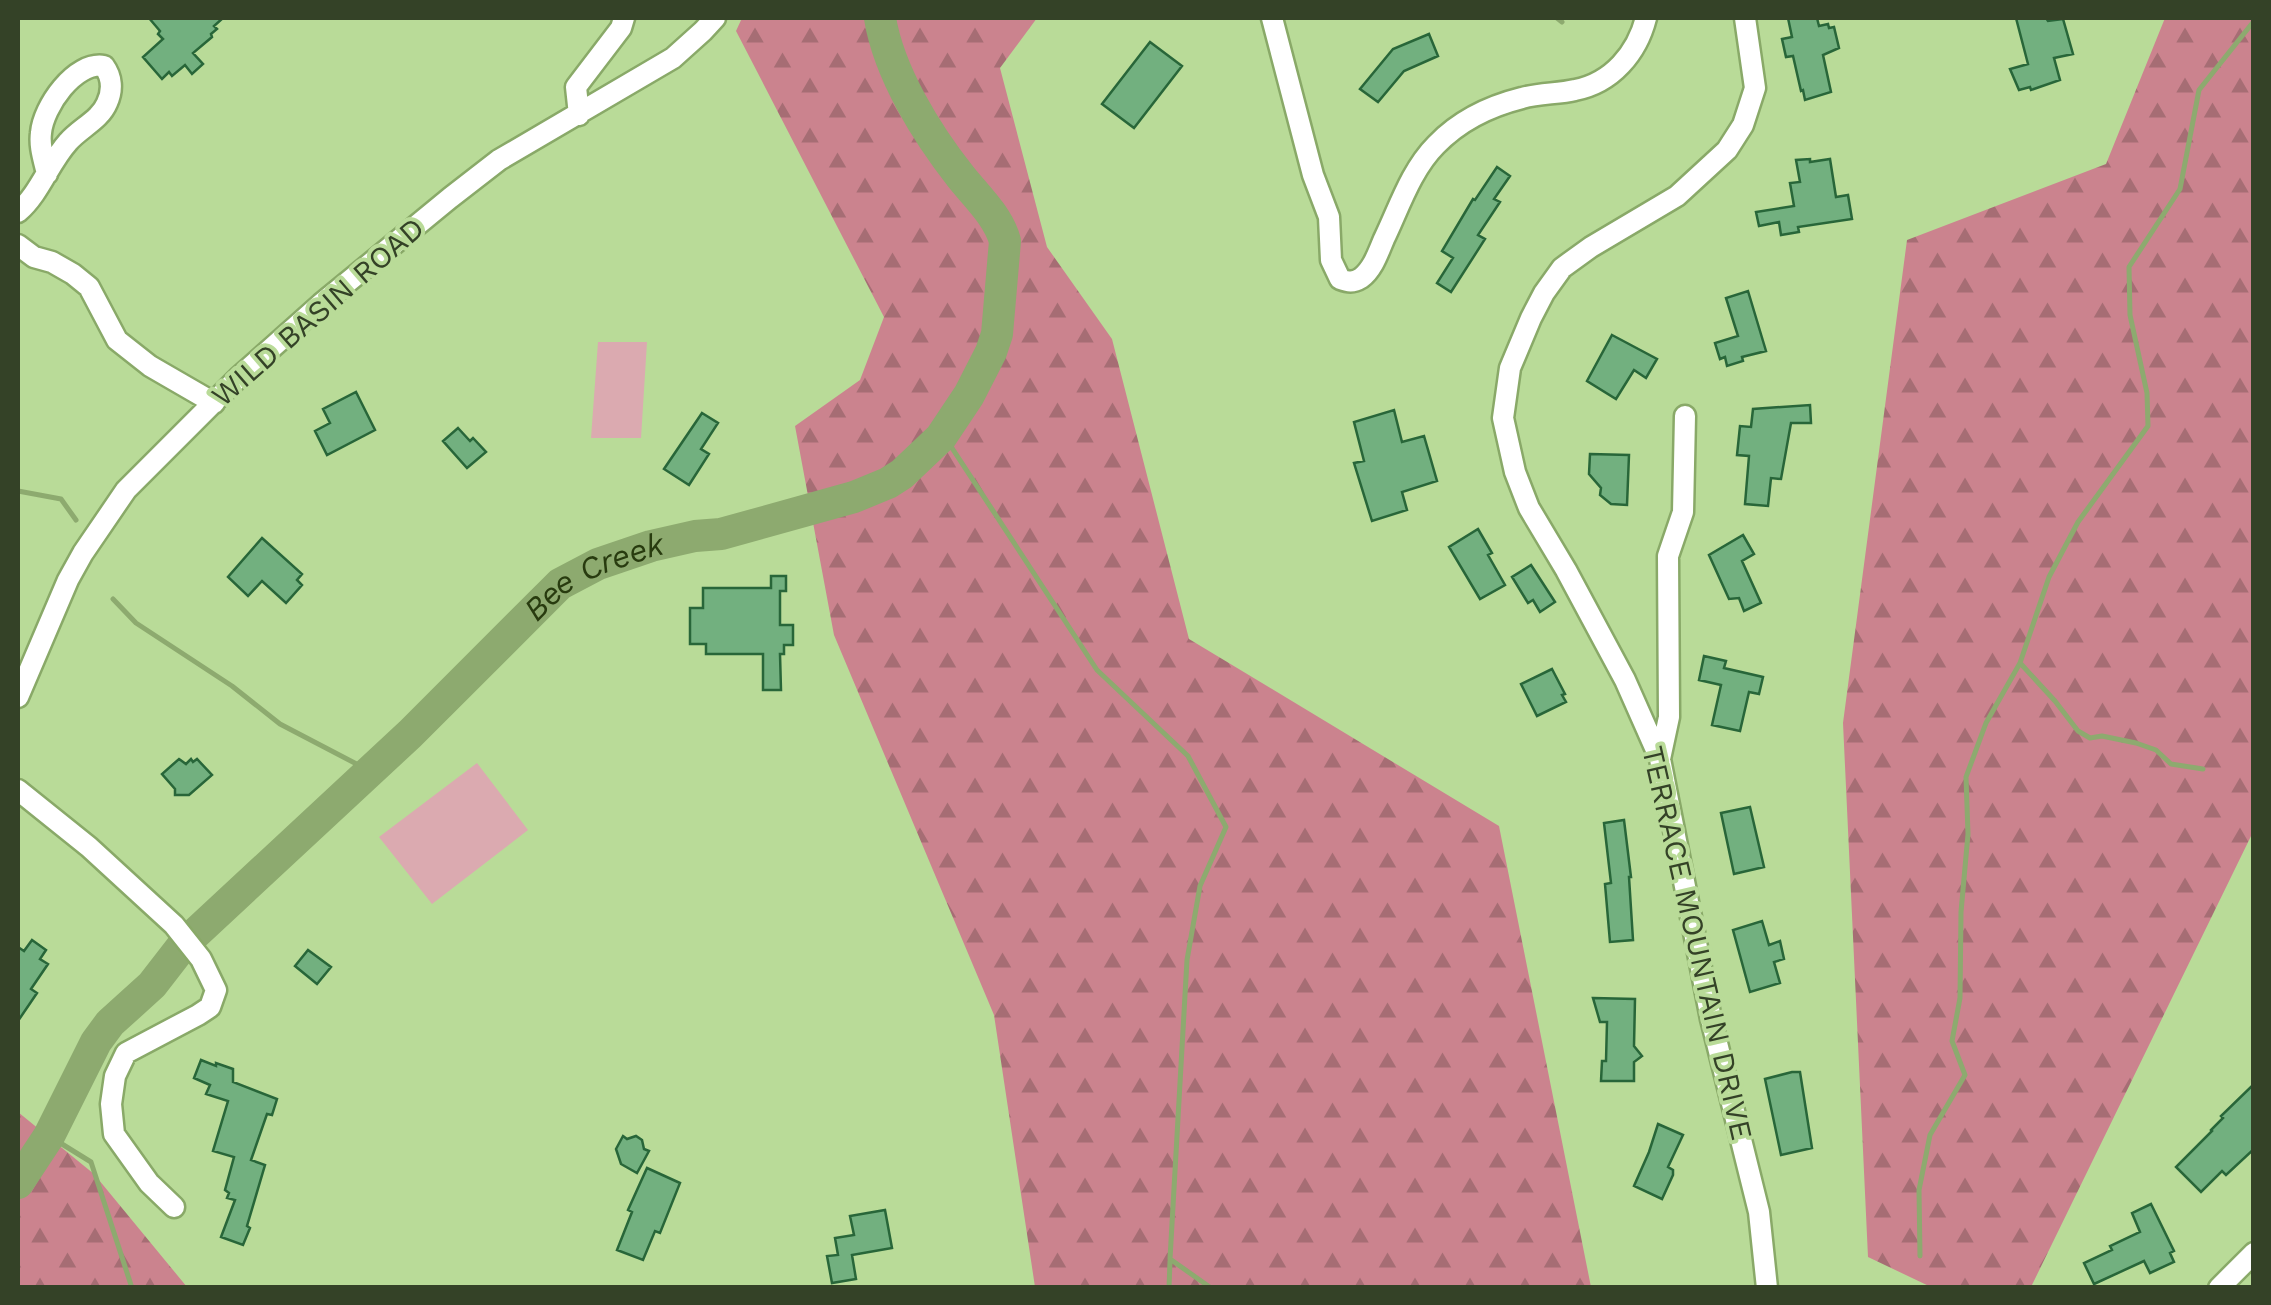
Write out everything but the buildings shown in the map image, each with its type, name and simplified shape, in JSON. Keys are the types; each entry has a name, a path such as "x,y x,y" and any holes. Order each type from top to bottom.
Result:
{"street":[{"path":"579,115 576,87 621,28 624,18"},
{"name":"WILD BASIN ROAD","path":"18,698 68,580 103,523 126,490 239,377 321,304 498,160 673,58 714,18"},
{"path":"1272,18 1310,164 1330,217 1330,260 1340,279 1348,282 1358,280 1372,267 1412,179 1433,147 1464,120 1489,109 1523,97 1578,90 1600,82 1618,70 1632,51 1646,18"},
{"name":"TERRACE MOUNTAIN DRIVE","path":"1745,18 1755,88 1743,124 1727,150 1677,196 1562,268 1530,318 1510,368 1503,418 1507,444 1530,508 1618,666 1660,759 1711,1019 1759,1212 1767,1288"},
{"path":"18,212 47,174 64,146 105,109 110,75 104,66 82,69 50,105 40,143 47,174"},
{"path":"18,244 89,287 117,340 150,366 214,402"},
{"path":"1660,759 1669,718 1668,556 1683,512 1686,416"},
{"path":"18,790 90,847 180,932 216,990 210,1007 198,1016 126,1054 115,1076 111,1104 114,1134 149,1183 174,1207"},
{"path":"2219,1288 2254,1252"}],"shaded area":[{"path":"598,342 647,342 641,438 591,438"},
{"path":"477,763 528,830 432,904 379,837"}],"green space":[{"path":"742,18 1037,18 1000,68 1047,247 1112,339 1189,639 1499,826 1591,1287 1035,1287 994,1015 834,635 795,426 860,380 884,317 736,31"},
{"path":"2165,18 2253,18 2253,832 2031,1287 1931,1287 1868,1257 1843,723 1907,240 2106,164"},
{"path":"18,1112 94,1174 187,1287 18,1287"}],"waterway":[{"name":"Bee Creek","path":"18,1183 49,1136 96,1042 110,1023 152,985 183,945 410,734 560,584 598,564 651,546 721,534 854,497 902,474 941,437 969,395 997,334 1005,241 992,215 948,160 911,102 892,60 880,18"},
{"path":"1557,18 1562,22"},
{"path":"1920,1256 1919,1190 1930,1135 1965,1075 1952,1041 1960,998 1961,912 1968,834 1966,777 1986,723 2020,663 2049,577 2078,522 2148,426 2147,393 2130,315 2129,267 2180,189 2199,90 2254,21"},
{"path":"941,437 952,448 1097,670 1188,756 1226,827 1200,886 1187,960 1170,1259 1211,1288"},
{"path":"18,491 61,499 76,520"},
{"path":"113,599 136,623 232,686 280,724 370,771"},
{"path":"2021,664 2078,731 2090,738 2102,736 2136,743 2156,750 2171,764 2203,769"},
{"path":"49,1136 91,1162 132,1288"},
{"path":"18,1158 31,1162"},
{"path":"1169,1288 1170,1261"}]}
